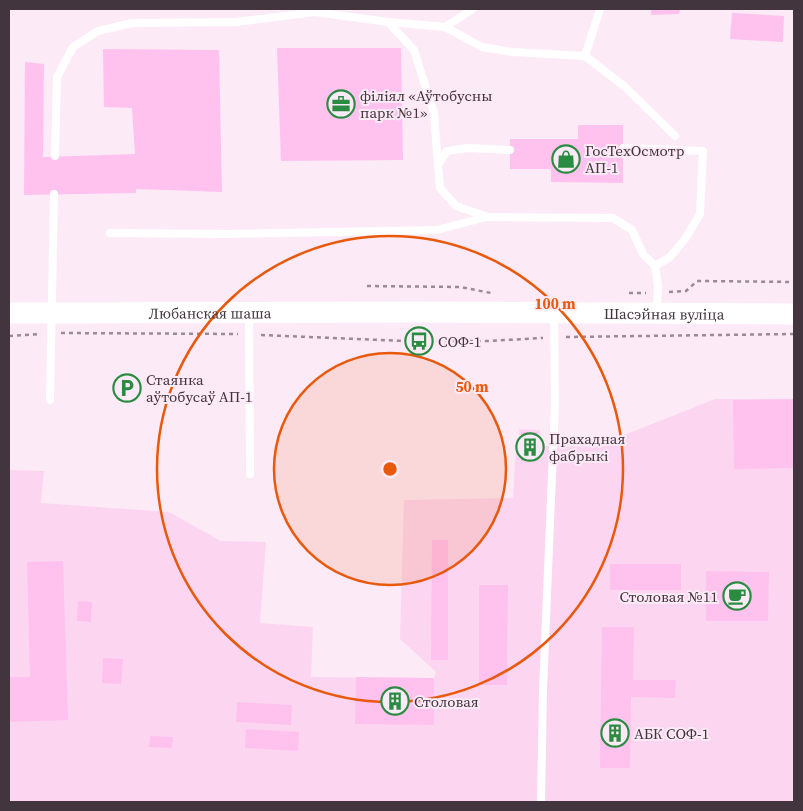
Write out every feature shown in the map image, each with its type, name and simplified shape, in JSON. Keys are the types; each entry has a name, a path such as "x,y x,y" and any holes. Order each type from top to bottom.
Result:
{"main road":[{"name":"Любанская шаша","path":"9,313 52,324 249,313 413,312"},
{"name":"Шасэйная вуліца","path":"413,312 657,315 794,314"}],"lane":[{"path":"445,27 473,9"},
{"path":"585,56 600,9"},
{"path":"55,156 57,77 73,47 98,32 132,23 236,22 315,12 388,22 445,27 482,48 514,52 585,56 624,86 675,136"},
{"path":"388,22 414,50 434,114 440,188 456,206 488,216"},
{"path":"438,165 447,152 468,148 510,150"},
{"path":"623,148 702,151 700,214 670,257 655,266"},
{"path":"50,400 54,194"},
{"path":"110,233 228,234 437,230 488,216 613,218 632,230 643,254 655,266 658,287 657,315"},
{"path":"249,313 250,474"},
{"path":"541,802 543,690 555,404 554,314"}],"path":[{"path":"9,336 52,324 404,341 488,341 554,337 794,334"}],"shaded area":[{"path":"715,399 794,399 794,802 9,802 9,470 44,471 41,503 169,512 221,541 266,542 260,623 313,627 311,677 434,678 436,672 400,639 404,500 513,498 516,446 520,446 519,429 540,430 542,446 594,447"}],"building":[{"path":"651,9 680,9 679,14 651,15"},
{"path":"732,13 784,16 783,42 730,39"},
{"name":"філіял «Аўтобусны парк №1»","path":"277,48 401,48 403,160 281,161"},
{"path":"103,49 219,50 222,192 136,189 136,193 24,195 25,62 44,64 43,157 135,154 132,108 104,107"},
{"name":"ГосТехОсмотр АП-1","path":"578,125 623,125 623,183 551,182 551,169 510,169 510,139 578,139"},
{"path":"794,399 794,468 734,469 733,400"},
{"name":"Прахадная фабрыкі","path":"521,432 538,432 538,461 521,461"},
{"path":"432,540 448,540 448,660 431,660"},
{"path":"63,561 68,720 9,722 9,677 30,677 27,562"},
{"path":"610,564 681,564 681,590 610,590"},
{"name":"Столовая №11","path":"706,571 769,572 768,621 706,621"},
{"path":"479,585 508,585 507,685 479,685"},
{"path":"78,601 92,602 91,622 77,621"},
{"name":"АБК СОФ-1","path":"602,627 634,627 633,680 676,680 675,698 631,697 630,768 600,768"},
{"path":"103,658 123,659 121,684 102,683"},
{"name":"Столовая","path":"356,677 434,678 434,725 355,724"},
{"path":"237,702 292,705 291,725 236,722"},
{"path":"246,729 299,732 298,751 245,748"},
{"path":"150,736 173,737 172,748 149,747"}],"place":[{"name":"філіял «Аўтобусны парк №1»","path":"341,104"},
{"name":"ГосТехОсмотр АП-1","path":"566,159"},
{"name":"СОФ-1","path":"419,341"},
{"name":"Стаянка аўтобусаў АП-1","path":"127,388"},
{"name":"Прахадная фабрыкі","path":"530,447"},
{"name":"Столовая №11","path":"737,596"},
{"name":"Столовая","path":"395,701"},
{"name":"АБК СОФ-1","path":"615,733"}]}
